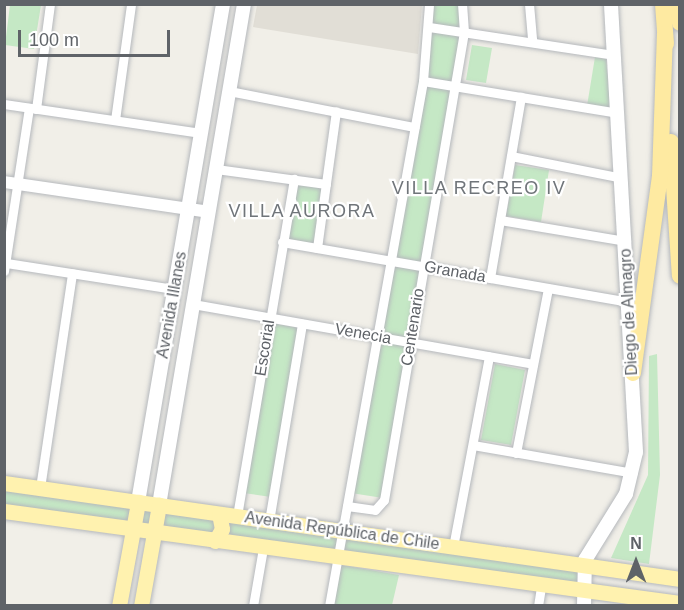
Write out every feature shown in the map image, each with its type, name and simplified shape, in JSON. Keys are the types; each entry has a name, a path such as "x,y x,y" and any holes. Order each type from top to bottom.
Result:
{"highway":[{"path":"663,4 680,276"},
{"path":"678,4 680,23"},
{"path":"633,373 660,176 665,34"}],"main road":[{"name":"Avenida Illanes","path":"119,606 223,4"},
{"name":"Avenida Illanes","path":"141,606 244,4"},
{"name":"Diego de Almagro","path":"583,599 583,566 633,473 633,373 611,4"},
{"name":"Avenida República de Chile","path":"4,483 675,578"},
{"name":"Avenida República de Chile","path":"4,511 541,587 583,599 675,603"},
{"path":"215,541 222,529 219,514"}],"street":[{"path":"50,4 32,108 11,183 5,267 72,273 174,289"},
{"path":"115,120 131,4"},
{"path":"329,606 389,260 423,81 429,4"},
{"name":"Centenario","path":"347,506 382,507 456,85 464,32 462,4"},
{"path":"529,4 532,41"},
{"path":"429,27 615,55"},
{"path":"423,81 618,113"},
{"path":"229,91 414,127"},
{"path":"490,278 521,97"},
{"path":"4,104 201,133"},
{"path":"317,248 336,111"},
{"path":"511,156 622,178"},
{"path":"216,169 326,184"},
{"name":"Escorial","path":"237,516 294,179"},
{"path":"11,183 209,212"},
{"path":"500,220 626,241"},
{"name":"Granada","path":"282,242 628,302"},
{"path":"40,488 72,273"},
{"path":"516,453 548,288"},
{"name":"Venecia","path":"193,304 533,364"},
{"path":"269,521 303,324"},
{"path":"453,547 489,356"},
{"path":"473,446 633,473"},
{"path":"253,606 263,548"},
{"path":"538,606 541,587"}],"shaded area":[{"path":"257,5 422,5 418,54 253,27"}],"green space":[{"path":"10,5 41,5 34,49 5,45"},
{"path":"431,5 460,5 462,32 383,498 351,493"},
{"path":"472,45 492,48 486,83 466,80"},
{"path":"595,57 606,59 611,109 587,106"},
{"path":"515,165 549,170 541,222 506,216"},
{"path":"294,179 326,184 317,248 282,242"},
{"path":"272,323 299,328 271,497 244,493"},
{"path":"657,354 660,475 649,564 611,558 648,475 649,356"},
{"path":"495,364 525,370 511,445 481,440"},
{"path":"5,489 578,571 577,588 5,506"},
{"path":"341,565 399,575 392,605 333,606"}],"district":[{"name":"VILLA RECREO IV","path":"479,188"},
{"name":"VILLA AURORA","path":"302,211"}]}
